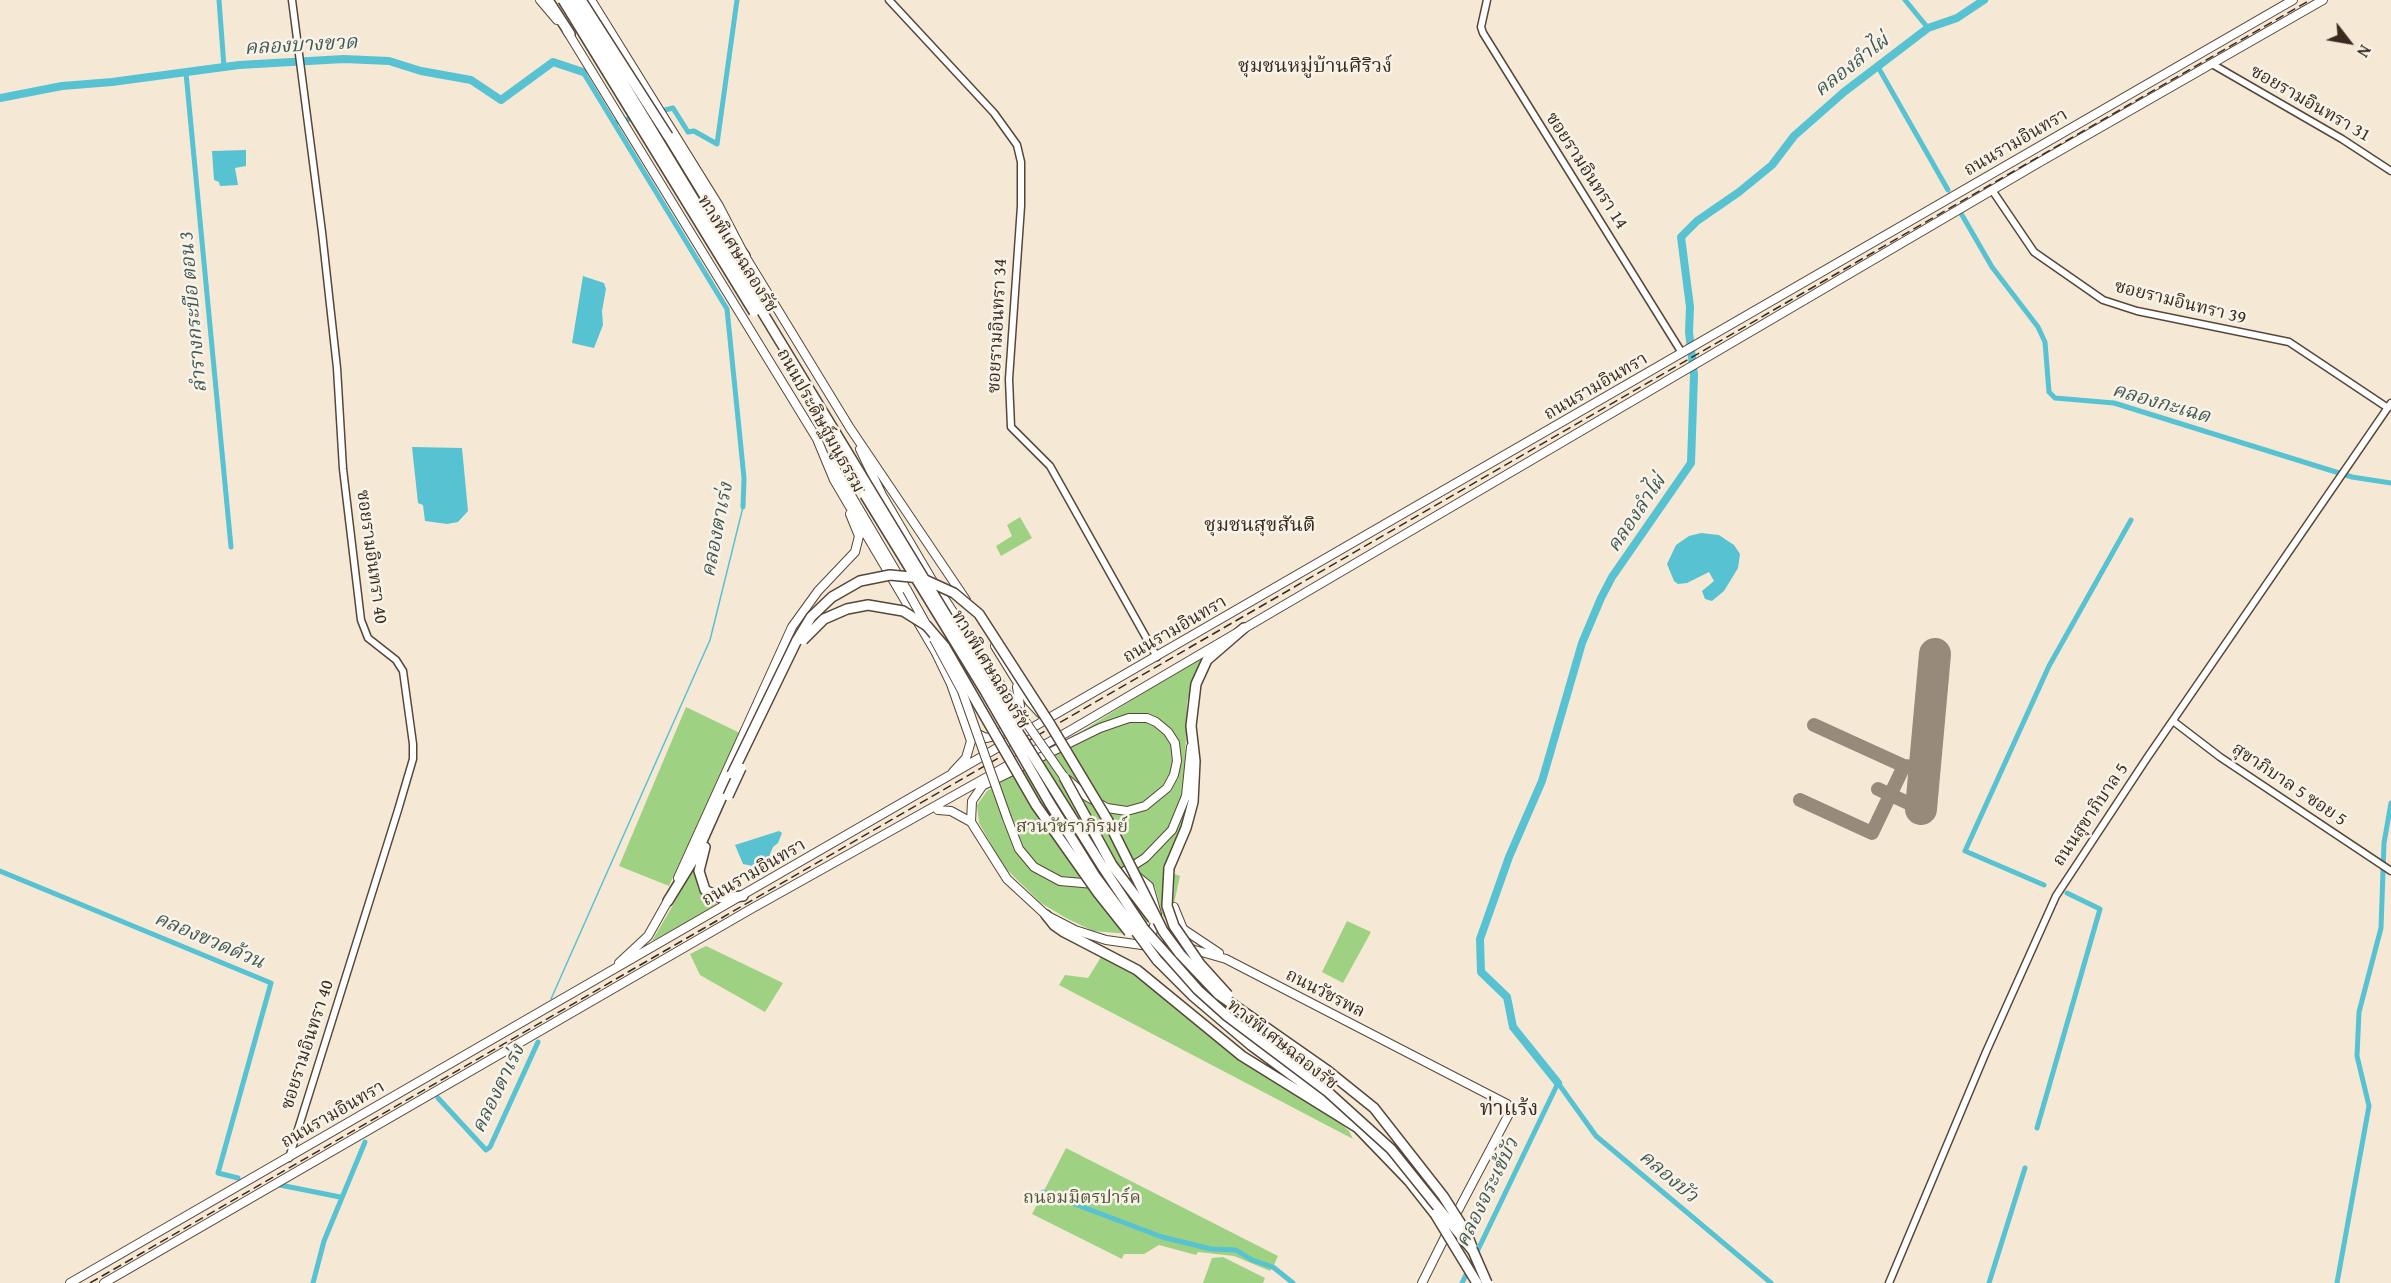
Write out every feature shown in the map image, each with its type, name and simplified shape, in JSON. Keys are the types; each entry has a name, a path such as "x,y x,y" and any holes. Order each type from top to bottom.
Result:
{"highway":[{"path":"548,0 570,34"},
{"name":"ทางพิเศษฉลองรัช","path":"563,0 985,691 1095,876 1157,960 1193,996 1252,1046 1324,1098 1358,1128 1409,1181 1435,1214 1477,1283"},
{"name":"ทางพิเศษฉลองรัช","path":"573,0 991,689 1144,929 1198,990 1258,1041 1328,1092 1391,1149 1473,1251 1486,1283"},
{"path":"581,0 724,228 745,256"},
{"path":"668,901 695,857 729,774 796,640 822,605 844,589 879,576 921,578 940,585 966,602 1000,645 1097,801 1163,931"},
{"path":"743,896 716,897 705,890 700,878 702,854 791,659 809,632 824,620 853,607 879,605 903,611 927,626 941,642 1036,805 1098,893 1139,944 1157,960"},
{"path":"1244,628 1217,650 1200,672 1194,697 1191,743 1195,762 1193,802 1186,828 1169,868 1167,906 1182,942 1221,989 1263,1026"},
{"path":"1064,777 1112,865 1137,900 1198,975 1218,994 1328,1071 1374,1108 1443,1196 1466,1232 1473,1251"},
{"path":"1046,915 1054,925 1137,970 1242,1056 1358,1128"}],"main road":[{"name":"ถนนประดิษฐ์มนูธรรม","path":"540,0 570,34 817,439 834,480 936,653 968,727 969,751 948,777"},
{"name":"ถนนประดิษฐ์มนูธรรม","path":"591,0 719,206 745,256 850,428 976,616 1029,701 1042,714 1067,710"},
{"name":"ถนนรามอินทรา","path":"70,1283 1067,710 2293,0"},
{"name":"ถนนรามอินทรา","path":"104,1283 693,942 1071,730 1992,190 2324,0"},
{"path":"613,104 612,87 617,80 627,77 644,83"},
{"path":"1753,312 1761,326"},
{"path":"850,428 882,495 932,580 1016,708 1064,777 1096,803 1127,811 1153,802 1167,789 1177,761 1174,743 1163,728 1147,718 1129,718 1100,728 983,785 938,810 887,833"},
{"path":"1554,428 1563,442"},
{"path":"817,439 907,590 962,691 1014,839 1026,859 1043,873 1060,881 1078,884 1099,883 1117,876 1145,858 1172,830 1181,812 1191,743"},
{"path":"729,774 772,670 798,618 818,591 849,559 858,544 856,527 834,480"},
{"path":"968,727 978,736 986,738 995,736 1011,726 1020,706 1016,681"},
{"path":"938,810 951,811 971,822 972,801 983,785"},
{"name":"ถนนวัชรพล","path":"971,822 1006,879 1046,915 1075,930 1106,940 1149,946 1181,946 1226,959 1505,1102 1510,1112 1422,1283"},
{"path":"1117,876 1138,877 1149,886 1160,920 1165,921 1173,910 1183,929 1226,959"},
{"path":"599,978 648,936 668,901"},
{"path":"1149,946 1157,914"},
{"path":"686,929 693,942"},
{"path":"288,1158 290,1174"}],"street":[{"name":"ซอยรามอินทรา 40","path":"288,1158 408,778 413,744 403,672 396,660 368,638 361,620 341,451 337,368 292,0"},
{"name":"ซอยรามอินทรา 34","path":"889,0 981,99 1017,145 1021,162 1021,206 1009,379 1011,427 1050,466 1157,657"},
{"name":"ซอยรามอินทรา 14","path":"1487,0 1481,27 1483,33 1685,351"},
{"name":"ซอยรามอินทรา 31","path":"2212,64 2342,139 2391,171"},
{"name":"ซอยรามอินทรา 39","path":"1992,190 2034,252 2103,300 2137,311 2289,342 2389,406"},
{"name":"ถนนสุขาภิบาล 5","path":"1889,1283 1981,1062 2056,896 2389,406"},
{"name":"สุขาภิบาล 5 ซอย 5","path":"2173,721 2220,757 2391,871"}],"green space":[{"path":"1020,517 1032,538 1001,556 996,546 1012,536 1007,525"},
{"name":"สวนวัชราภิรมย์","path":"1211,650 1194,676 1187,702 1185,763 1191,798 1166,871 1180,876 1173,908 1167,918 1163,917 1155,887 1142,876 1151,906 1144,933 1141,935 1093,931 1041,903 1004,867 979,823 977,805 987,791"},
{"path":"686,707 740,733 669,886 619,866"},
{"path":"694,869 698,889 703,895 717,903 716,906 652,941"},
{"path":"1347,921 1371,932 1343,983 1322,972"},
{"path":"706,946 783,983 765,1012 700,975 690,954"},
{"path":"1103,954 1139,975 1217,1042 1333,1117 1349,1131 1353,1139 1059,985 1065,975 1088,978"},
{"name":"ถนอมมิตรปาร์ค","path":"1066,1148 1278,1256 1273,1267 1270,1271 1234,1256 1198,1252 1196,1255 1159,1245 1144,1254 1124,1254 1122,1259 1032,1214"},
{"path":"1223,1257 1265,1278 1263,1283 1203,1283 1212,1258"}],"water":[{"path":"246,150 246,166 235,168 238,185 220,186 219,182 214,180 212,151"},
{"path":"583,276 604,283 606,289 602,311 603,325 594,348 572,343"},
{"path":"412,447 462,448 468,511 458,522 447,524 425,521 423,505 418,503"},
{"path":"1701,533 1719,535 1734,545 1740,554 1738,568 1724,591 1712,601 1705,599 1702,591 1714,581 1709,572 1687,583 1678,584 1674,581 1667,564 1676,545 1689,536"},
{"path":"779,831 782,833 768,859 753,866 743,864 735,845"}],"waterway":[{"path":"219,0 224,67"},
{"path":"657,112 673,108 688,132 694,131 717,144 737,0"},
{"path":"1905,0 1928,28"},
{"name":"คลองลำไผ่","path":"1558,1083 1513,1027 1507,997 1481,972 1480,939 1509,857 1542,781 1582,643 1601,598 1612,577 1691,463 1694,375 1689,332 1690,307 1681,237 1697,221 1739,192 1772,165 1794,136 1844,92 1928,28 1957,18 1984,0"},
{"name":"คลองบางขวด","path":"0,98 62,86 112,82 239,65 344,59 389,61 421,71 471,80 501,100 553,62 583,72"},
{"name":"คลองกะเฉด","path":"1878,67 1948,190"},
{"name":"คลองตาเร่ง","path":"583,72 727,309 744,478 743,507"},
{"name":"ลำรางกระบือ ตอน 3","path":"186,73 231,547"},
{"path":"614,123 637,117"},
{"name":"คลองกะเฉด","path":"1962,215 1992,267 2038,327 2045,342 2049,392 2055,398 2114,403 2352,477 2391,483"},
{"name":"คลองตาเร่ง","path":"551,999 710,640 743,507"},
{"path":"2044,885 1965,851 2049,666 2131,520"},
{"path":"2337,1283 2369,1106 2357,1056 2359,1012 2381,928 2384,843 2391,803"},
{"name":"คลองขวดด้วน","path":"0,871 271,983 218,1173 238,1178"},
{"path":"2037,1128 2100,909 2067,893"},
{"name":"คลองตาเร่ง","path":"438,1098 486,1150 490,1147 538,1042"},
{"name":"คลองบัว","path":"1462,1283 1558,1083 1596,1136 1771,1283"},
{"name":"คลองตาเร่ง","path":"313,1283 324,1241 365,1142"},
{"path":"1989,1283 2025,1168"},
{"name":"คลองขวดด้วน","path":"280,1185 340,1197"},
{"path":"1043,1192 1162,1237 1211,1249 1236,1250 1252,1260 1273,1267 1293,1283"}],"taxiway":[{"path":"1800,800 1872,833 1904,766 1814,725"},
{"path":"1904,766 1924,768"},
{"path":"1878,789 1921,809"}],"runway":[{"path":"1921,809 1935,654"}],"railway":[{"path":"90,1283 2310,0"}],"district":[{"name":"ชุมชนหมู่บ้านศิริวง์","path":"1315,67"},
{"name":"ชุมชนสุขสันติ","path":"1260,526"},
{"name":"ท่าแร้ง","path":"1509,1110"}],"water label":[{"name":"คลองจระเข้บัว","path":"1488,1193"}]}
